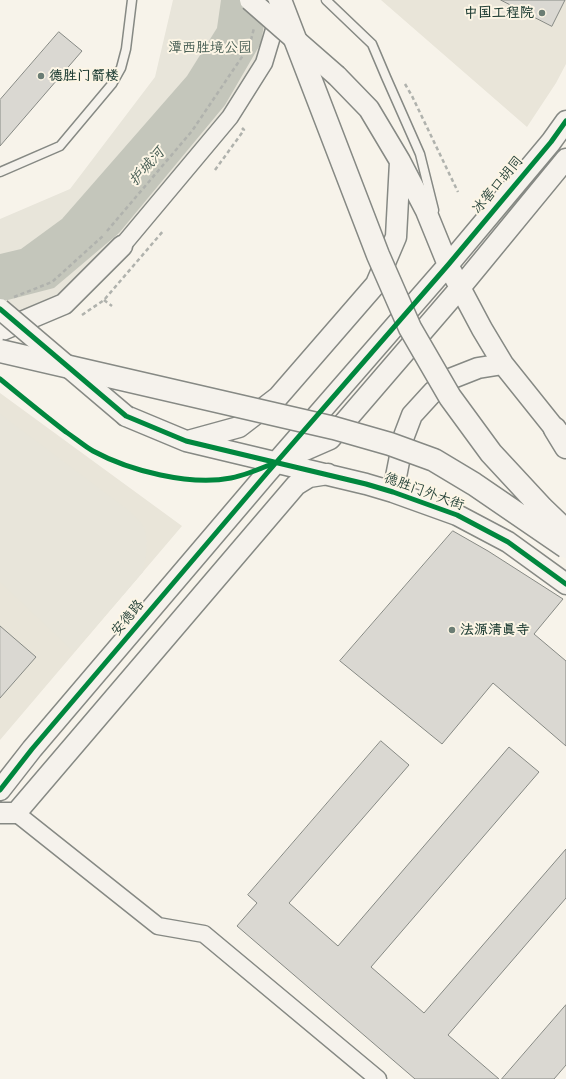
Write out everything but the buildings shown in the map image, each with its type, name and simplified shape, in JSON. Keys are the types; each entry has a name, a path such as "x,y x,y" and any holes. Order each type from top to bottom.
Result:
{"highway":[{"path":"281,0 378,255 410,328 450,396 491,453 542,508 566,531"},
{"path":"0,351 334,428 390,444 434,460 474,484 566,547"}],"street":[{"path":"250,0 337,76 369,109 400,160 426,211 448,265 482,329 503,364 562,438"},
{"path":"0,331 64,304 122,246 230,117 264,63 281,0"},
{"name":"冰窖口胡同","path":"276,462 448,265 546,148 566,121"},
{"path":"276,462 330,439 460,288 566,159"},
{"path":"186,441 239,427 278,397 376,284 396,237 400,160"},
{"name":"德胜门外大街","path":"4,304 126,416 186,441 328,474 393,492 457,515 508,542 566,584"},
{"path":"393,492 404,436 412,415 433,392 450,379 478,368 503,364"},
{"name":"安德路","path":"0,790 32,749 276,462"},
{"path":"328,474 309,477 296,486 8,813 158,926 204,934 378,1079"}],"lane":[{"path":"0,172 60,146 112,84 121,68 126,49 132,0"},
{"path":"326,0 372,44 420,154 448,265"}],"path":[{"path":"4,304 52,282 110,229 192,131 250,46 255,23"},
{"path":"104,300 112,306"}],"shaded area":[{"path":"381,0 566,0 566,64 556,83 527,127"},
{"path":"0,393 182,526 0,740"}],"green space":[{"name":"潭西胜境公园","path":"173,0 275,0 260,56 229,112 112,244 59,297 0,318 0,219 70,189 155,77"},
{"path":"0,414 127,509 139,520 146,533 147,544 143,572 74,652 0,582"}],"water":[{"name":"潭西胜境公园","path":"221,0 268,0 261,43 225,105 119,233 54,288 0,302 0,254 21,249 62,219 187,76 217,28"}],"cycle path":[{"path":"0,790 32,749 267,473 448,265 551,142 566,121"},
{"path":"0,309 126,416 186,441 366,484 457,515 508,542 566,584"},
{"path":"0,379 58,426 90,449 124,465 160,475 197,480 215,480 242,475 274,463"}],"place":[{"name":"中国工程院","path":"542,13"},
{"name":"德胜门箭楼","path":"41,76"},
{"name":"法源清真寺","path":"452,630"}],"water label":[{"name":"护城河","path":"147,167"}]}
